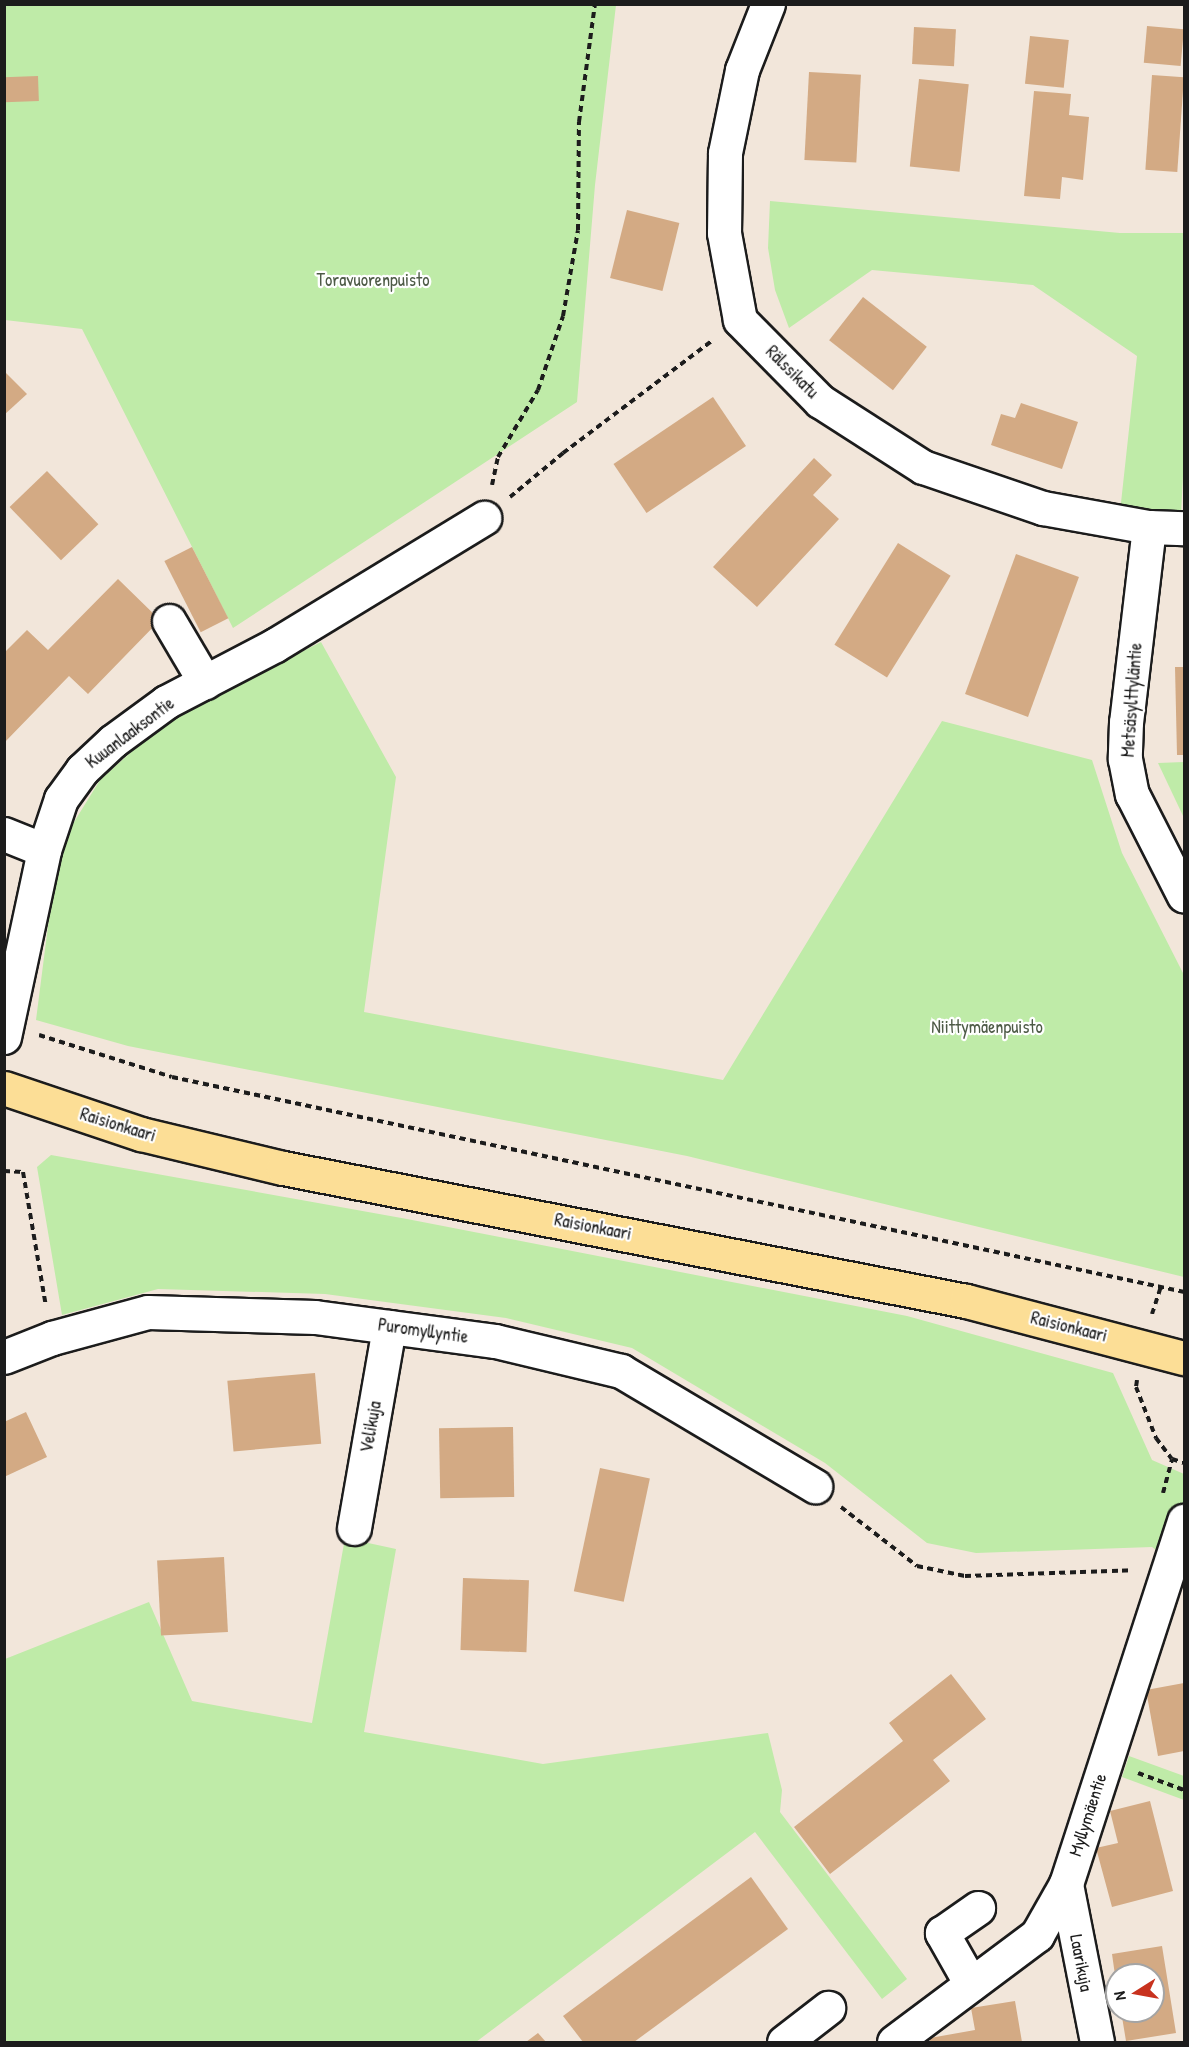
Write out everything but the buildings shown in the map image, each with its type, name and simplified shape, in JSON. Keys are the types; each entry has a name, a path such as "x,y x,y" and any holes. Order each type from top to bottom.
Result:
{"main road":[{"name":"Raisionkaari","path":"4,1088 141,1134 284,1168 966,1301 1185,1358"}],"street":[{"path":"740,320 724,233 725,153 742,70 768,4"},
{"name":"Rälssikatu","path":"740,320 820,401 923,467 1043,508 1149,527"},
{"name":"Kuuanlaaksontie","path":"6,1032 44,850 61,799 82,770 113,741 158,709 275,645 484,518"},
{"path":"1149,527 1185,528"},
{"name":"Metsäsylttyläntie","path":"1149,527 1126,722 1125,759 1132,794 1185,896"},
{"path":"170,621 205,682"},
{"path":"4,834 44,850"},
{"name":"Puromyllyntie","path":"4,1357 52,1338 148,1312 315,1317 495,1341 621,1371 815,1486"},
{"name":"Velikuja","path":"354,1528 389,1327"},
{"name":"Myllymäentie","path":"894,2043 1037,1935 1066,1884 1163,1583 1172,1512"},
{"name":"Laarikuja","path":"1066,1884 1096,2043"},
{"path":"971,1984 942,1933 978,1908"},
{"path":"784,2043 828,2008"}],"path":[{"path":"484,518 498,457 538,390 563,316 578,230 579,122 595,4"},
{"path":"484,518 563,453 740,320"},
{"path":"6,1032 81,1046 131,1065 172,1077 1185,1292"},
{"path":"4,1171 23,1172 52,1338"},
{"path":"1172,1459 1172,1512"},
{"path":"815,1486 917,1566 965,1576 1163,1583"},
{"path":"1106,1762 1185,1790"}],"green space":[{"name":"Toravuorenpuisto","path":"5,5 616,5 595,185 577,402 233,628 82,329 5,320"},
{"path":"770,201 1120,233 1184,233 1184,457 1181,515 1120,512 1137,356 1033,285 872,270 789,328 775,290 768,248"},
{"name":"Niittymäenpuisto","path":"321,642 396,777 364,1012 723,1080 942,721 1092,760 1122,853 1184,975 1184,1277 687,1156 128,1046 36,1020 53,887 66,835 100,780 149,736 187,709"},
{"path":"1184,762 1184,818 1158,763"},
{"path":"51,1155 407,1219 907,1316 1113,1373 1152,1460 1184,1474 1184,1566 1174,1563 1152,1547 976,1553 927,1543 825,1463 632,1348 506,1318 325,1294 158,1289 62,1315 37,1167"},
{"path":"345,1538 396,1549 364,1732 543,1764 768,1733 782,1790 780,1812 907,1979 882,1999 755,1832 476,2042 5,2042 5,1659 149,1602 192,1701 312,1723"},
{"path":"1129,1756 1184,1776 1184,1800 1122,1777"}]}
